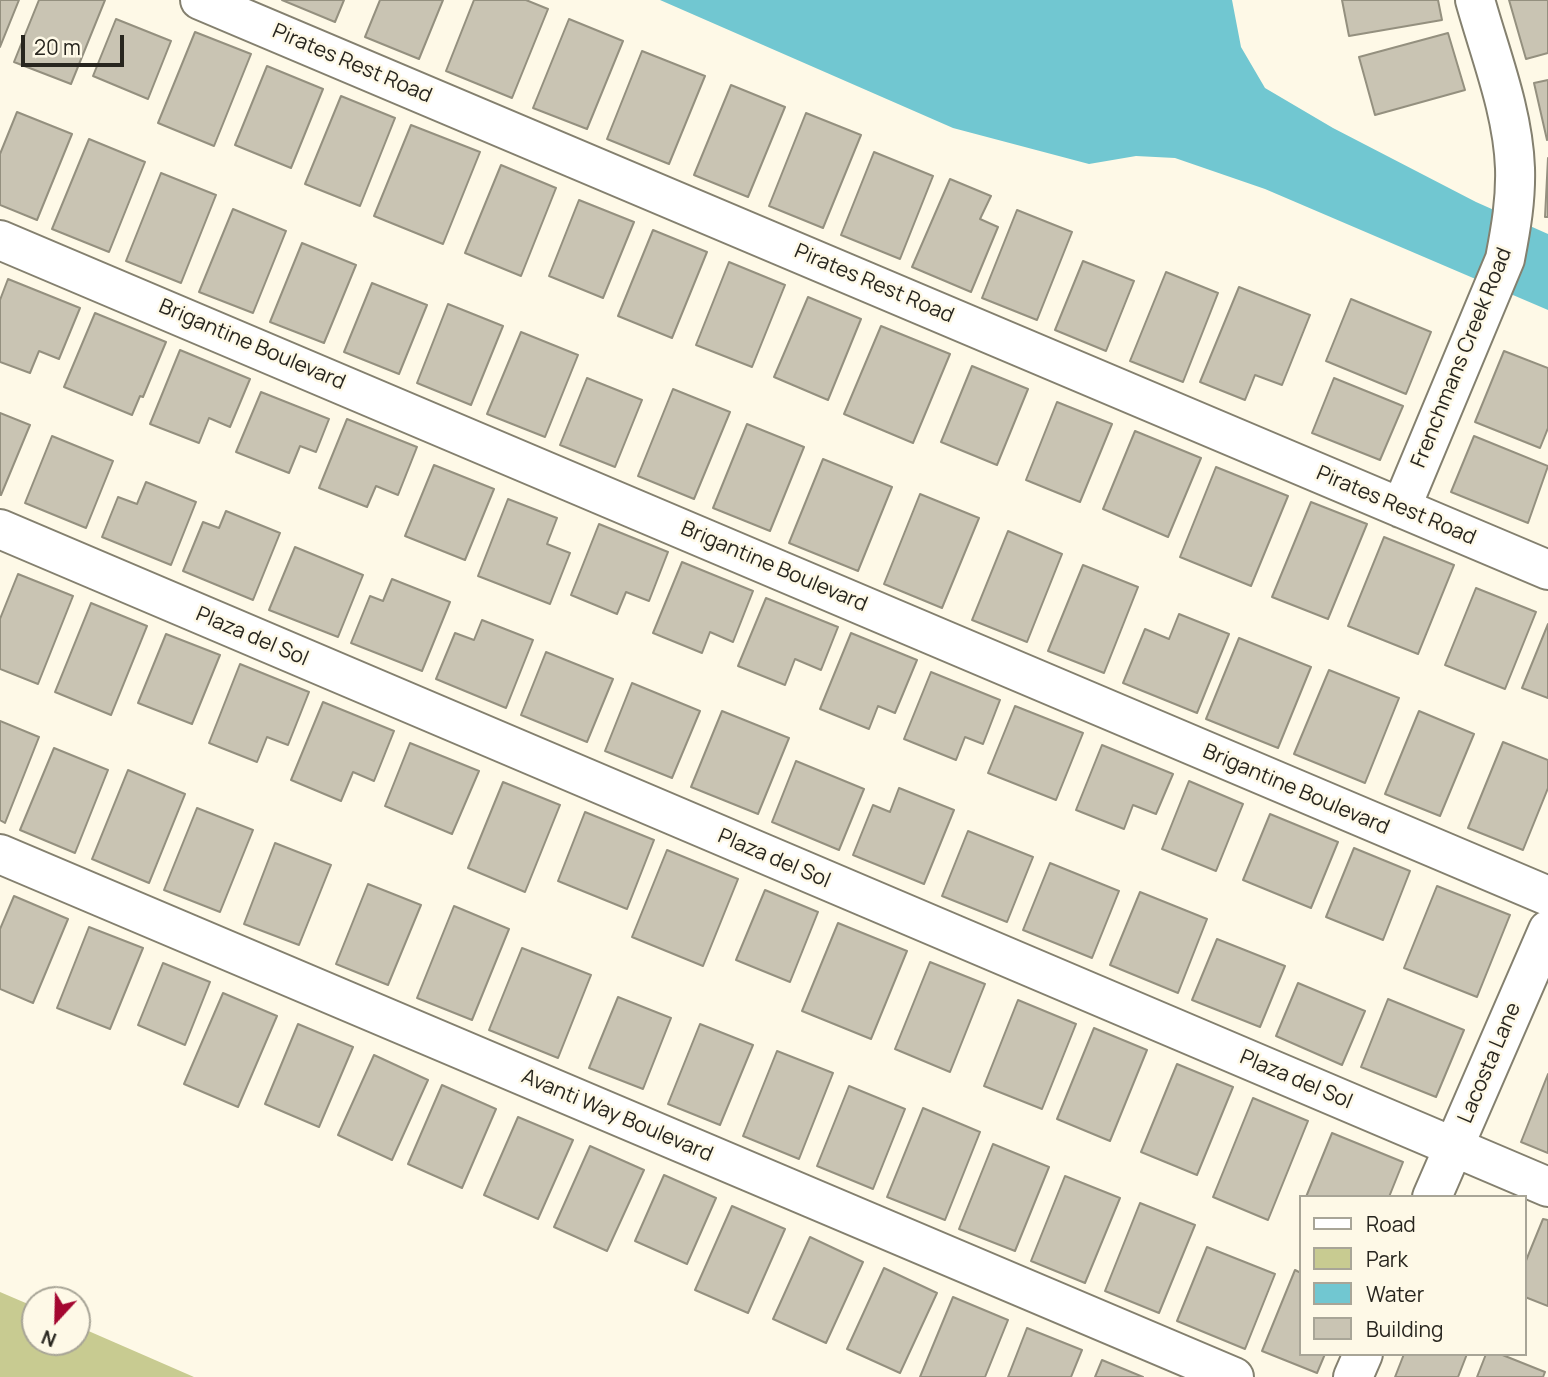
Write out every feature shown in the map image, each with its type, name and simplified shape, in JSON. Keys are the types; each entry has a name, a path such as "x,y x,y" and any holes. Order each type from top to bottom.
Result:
{"street":[{"name":"Pirates Rest Road","path":"200,0 1548,570"},
{"name":"Frenchmans Creek Road","path":"1402,508 1505,259 1514,215 1515,166 1507,113 1475,0"},
{"name":"Brigantine Boulevard","path":"0,240 1548,896"},
{"name":"Plaza del Sol","path":"0,529 1548,1187"},
{"name":"Avanti Way Boulevard","path":"0,854 1234,1377"},
{"name":"Lacosta Lane","path":"1433,1195 1548,930"},
{"path":"1353,1377 1362,1356"}],"green space":[{"path":"0,1292 21,1301 21,1356 91,1356 91,1332 194,1377 0,1377"}],"water":[{"path":"660,0 1232,0 1241,47 1265,88 1333,128 1476,202 1548,234 1548,310 1265,189 1175,158 1136,156 1089,164 953,128"}],"building":[{"path":"0,0 19,0 0,47"},
{"path":"39,0 105,0 71,84 14,62"},
{"path":"282,0 344,0 335,22"},
{"path":"380,0 443,0 419,59 365,37"},
{"path":"474,0 526,0 548,9 512,98 446,71"},
{"path":"1342,0 1438,0 1442,20 1349,36"},
{"path":"1509,0 1548,0 1548,53 1526,59"},
{"path":"116,19 171,41 148,99 93,76"},
{"path":"569,19 623,41 587,129 533,108"},
{"path":"195,32 251,54 214,146 158,123"},
{"path":"1448,33 1465,90 1375,115 1359,57"},
{"path":"642,51 705,76 669,164 607,139"},
{"path":"267,66 323,89 291,168 235,145"},
{"path":"1548,80 1548,139 1547,140 1534,83"},
{"path":"731,85 785,107 748,197 694,175"},
{"path":"341,96 395,118 360,206 305,184"},
{"path":"17,112 72,134 37,220 0,205 0,154"},
{"path":"806,113 861,135 823,228 769,206"},
{"path":"411,125 480,152 443,244 374,216"},
{"path":"89,139 145,162 109,252 52,229"},
{"path":"874,152 933,176 900,259 841,235"},
{"path":"1548,158 1548,217 1545,217"},
{"path":"501,165 556,188 521,276 465,253"},
{"path":"161,173 216,195 181,283 126,261"},
{"path":"950,179 991,196 980,219 998,227 971,292 912,267"},
{"path":"579,200 634,222 603,298 549,276"},
{"path":"233,209 286,231 253,313 199,292"},
{"path":"1017,210 1072,232 1037,320 982,298"},
{"path":"653,230 707,252 672,338 618,316"},
{"path":"302,243 356,265 324,343 270,322"},
{"path":"1083,261 1134,281 1106,351 1055,330"},
{"path":"729,262 785,285 752,367 696,345"},
{"path":"1166,272 1218,293 1183,382 1130,361"},
{"path":"8,279 80,308 59,359 39,351 30,373 0,362 0,300"},
{"path":"372,283 427,305 399,374 344,352"},
{"path":"1239,287 1310,315 1282,385 1255,375 1245,400 1200,382"},
{"path":"808,297 861,319 828,400 774,377"},
{"path":"1351,299 1431,332 1406,394 1326,361"},
{"path":"448,304 503,326 471,405 417,383"},
{"path":"95,313 166,342 143,397 140,396 132,415 64,387"},
{"path":"881,326 950,354 913,443 844,414"},
{"path":"521,332 578,355 545,437 487,414"},
{"path":"180,350 250,379 230,427 209,418 199,443 150,424"},
{"path":"1504,351 1548,368 1548,428 1540,448 1475,422"},
{"path":"972,366 1028,389 997,465 941,442"},
{"path":"587,378 642,400 615,467 560,445"},
{"path":"1334,378 1403,406 1380,460 1312,433"},
{"path":"673,389 730,412 694,499 638,476"},
{"path":"261,392 329,419 316,452 300,446 289,473 236,452"},
{"path":"1057,402 1112,424 1080,502 1026,480"},
{"path":"0,413 30,425 1,495 0,495"},
{"path":"347,419 417,447 398,495 376,486 367,507 319,488"},
{"path":"747,424 804,447 770,531 713,508"},
{"path":"1135,431 1201,458 1168,537 1103,509"},
{"path":"52,436 113,461 86,528 25,503"},
{"path":"1474,436 1548,466 1528,523 1451,492"},
{"path":"823,459 892,487 858,571 789,543"},
{"path":"434,465 494,489 465,560 405,536"},
{"path":"1216,467 1288,496 1251,586 1180,557"},
{"path":"146,482 196,502 171,565 102,537 118,497 137,504"},
{"path":"920,494 979,518 942,608 884,584"},
{"path":"508,499 557,518 547,544 570,553 550,604 478,576"},
{"path":"1311,502 1367,524 1328,619 1272,597"},
{"path":"226,511 280,533 253,600 183,571 203,522 219,528"},
{"path":"599,524 668,552 649,601 626,592 617,614 571,595"},
{"path":"1008,531 1062,554 1027,642 972,620"},
{"path":"1384,537 1454,565 1418,654 1348,626"},
{"path":"295,547 363,575 338,637 269,610"},
{"path":"682,562 753,591 733,642 710,632 702,653 653,633"},
{"path":"1083,565 1138,587 1104,673 1048,651"},
{"path":"18,574 73,596 38,684 0,669 0,619"},
{"path":"392,579 450,602 422,671 351,643 370,596 383,601"},
{"path":"1476,588 1536,612 1505,689 1445,665"},
{"path":"766,598 838,627 821,670 795,659 785,685 738,666"},
{"path":"91,603 147,626 111,715 55,692"},
{"path":"1179,614 1229,634 1197,713 1123,683 1145,629 1169,639"},
{"path":"482,620 533,640 506,708 436,679 455,633 474,640"},
{"path":"1548,624 1548,698 1522,688"},
{"path":"851,633 917,660 895,713 878,706 869,729 820,709"},
{"path":"166,634 220,655 192,724 138,703"},
{"path":"1239,638 1311,667 1278,748 1206,719"},
{"path":"546,652 613,679 587,742 521,715"},
{"path":"240,664 309,692 288,745 267,737 257,762 209,743"},
{"path":"1329,670 1399,698 1365,783 1294,754"},
{"path":"931,672 1000,700 983,744 965,737 956,760 904,739"},
{"path":"632,683 700,711 672,778 605,751"},
{"path":"323,702 394,731 374,781 353,772 341,801 291,780"},
{"path":"1015,706 1083,733 1056,800 988,773"},
{"path":"722,711 789,738 758,814 691,787"},
{"path":"1419,711 1474,734 1440,816 1385,794"},
{"path":"0,721 39,737 5,823 0,820"},
{"path":"1503,742 1548,760 1548,788 1523,850 1468,828"},
{"path":"410,743 479,771 452,834 385,806"},
{"path":"1102,745 1173,774 1156,814 1133,805 1124,829 1076,810"},
{"path":"54,748 108,770 75,853 20,830"},
{"path":"796,761 864,789 839,850 772,822"},
{"path":"128,770 185,794 149,883 92,859"},
{"path":"1189,781 1243,804 1216,871 1162,849"},
{"path":"503,782 560,805 525,892 468,868"},
{"path":"899,788 954,810 924,884 853,855 873,805 890,812"},
{"path":"197,808 253,830 220,912 164,890"},
{"path":"585,812 654,840 627,909 558,881"},
{"path":"1270,814 1338,842 1311,908 1243,880"},
{"path":"968,831 1033,857 1007,922 942,896"},
{"path":"275,843 331,865 299,945 244,924"},
{"path":"1354,848 1410,871 1383,940 1326,917"},
{"path":"667,850 738,879 703,966 632,937"},
{"path":"1050,863 1119,891 1092,958 1023,930"},
{"path":"368,884 421,905 388,985 336,964"},
{"path":"1437,886 1510,915 1477,997 1404,968"},
{"path":"765,890 818,912 790,982 736,960"},
{"path":"1140,892 1207,919 1178,993 1110,965"},
{"path":"14,896 68,919 33,1003 0,989 0,929"},
{"path":"454,906 509,929 472,1020 417,998"},
{"path":"838,923 907,951 871,1039 802,1011"},
{"path":"89,927 143,948 110,1029 57,1008"},
{"path":"1217,939 1285,966 1260,1027 1192,1000"},
{"path":"522,948 591,975 558,1058 489,1030"},
{"path":"930,962 985,984 950,1072 895,1049"},
{"path":"163,963 210,982 185,1045 138,1025"},
{"path":"1298,983 1365,1011 1342,1065 1276,1036"},
{"path":"223,993 277,1016 238,1107 184,1084"},
{"path":"618,997 671,1018 643,1089 589,1068"},
{"path":"1388,999 1464,1030 1436,1097 1361,1067"},
{"path":"1018,1000 1076,1024 1042,1109 984,1086"},
{"path":"298,1024 353,1047 319,1127 265,1104"},
{"path":"700,1024 753,1045 720,1125 668,1104"},
{"path":"1094,1028 1147,1050 1110,1141 1057,1119"},
{"path":"777,1051 833,1073 799,1159 743,1136"},
{"path":"374,1055 428,1080 392,1160 338,1135"},
{"path":"1177,1064 1233,1087 1197,1175 1141,1152"},
{"path":"1548,1074 1548,1153 1521,1142"},
{"path":"442,1085 496,1109 462,1188 408,1164"},
{"path":"849,1086 905,1109 873,1189 817,1166"},
{"path":"1253,1098 1308,1121 1268,1220 1213,1197"},
{"path":"923,1108 980,1132 945,1220 887,1197"},
{"path":"518,1117 573,1140 538,1219 484,1195"},
{"path":"1332,1133 1403,1162 1390,1195 1307,1195"},
{"path":"993,1144 1049,1167 1015,1251 959,1229"},
{"path":"590,1146 644,1170 607,1251 554,1227"},
{"path":"664,1175 716,1198 687,1264 635,1241"},
{"path":"1065,1176 1120,1198 1085,1283 1031,1261"},
{"path":"1140,1203 1195,1225 1159,1313 1105,1291"},
{"path":"732,1206 785,1229 748,1313 695,1290"},
{"path":"1543,1219 1548,1220 1548,1306 1527,1298 1527,1258"},
{"path":"810,1237 863,1262 826,1343 773,1319"},
{"path":"1207,1247 1275,1274 1245,1349 1177,1321"},
{"path":"884,1268 937,1293 900,1373 847,1349"},
{"path":"1295,1270 1300,1272 1300,1356 1324,1356 1317,1373 1262,1351"},
{"path":"953,1297 1008,1320 985,1377 920,1377"},
{"path":"1027,1328 1082,1350 1071,1377 1008,1377"},
{"path":"1403,1356 1466,1356 1458,1377 1395,1377"},
{"path":"1485,1356 1505,1356 1545,1372 1543,1377 1477,1377"},
{"path":"1102,1360 1143,1377 1095,1377"}]}
